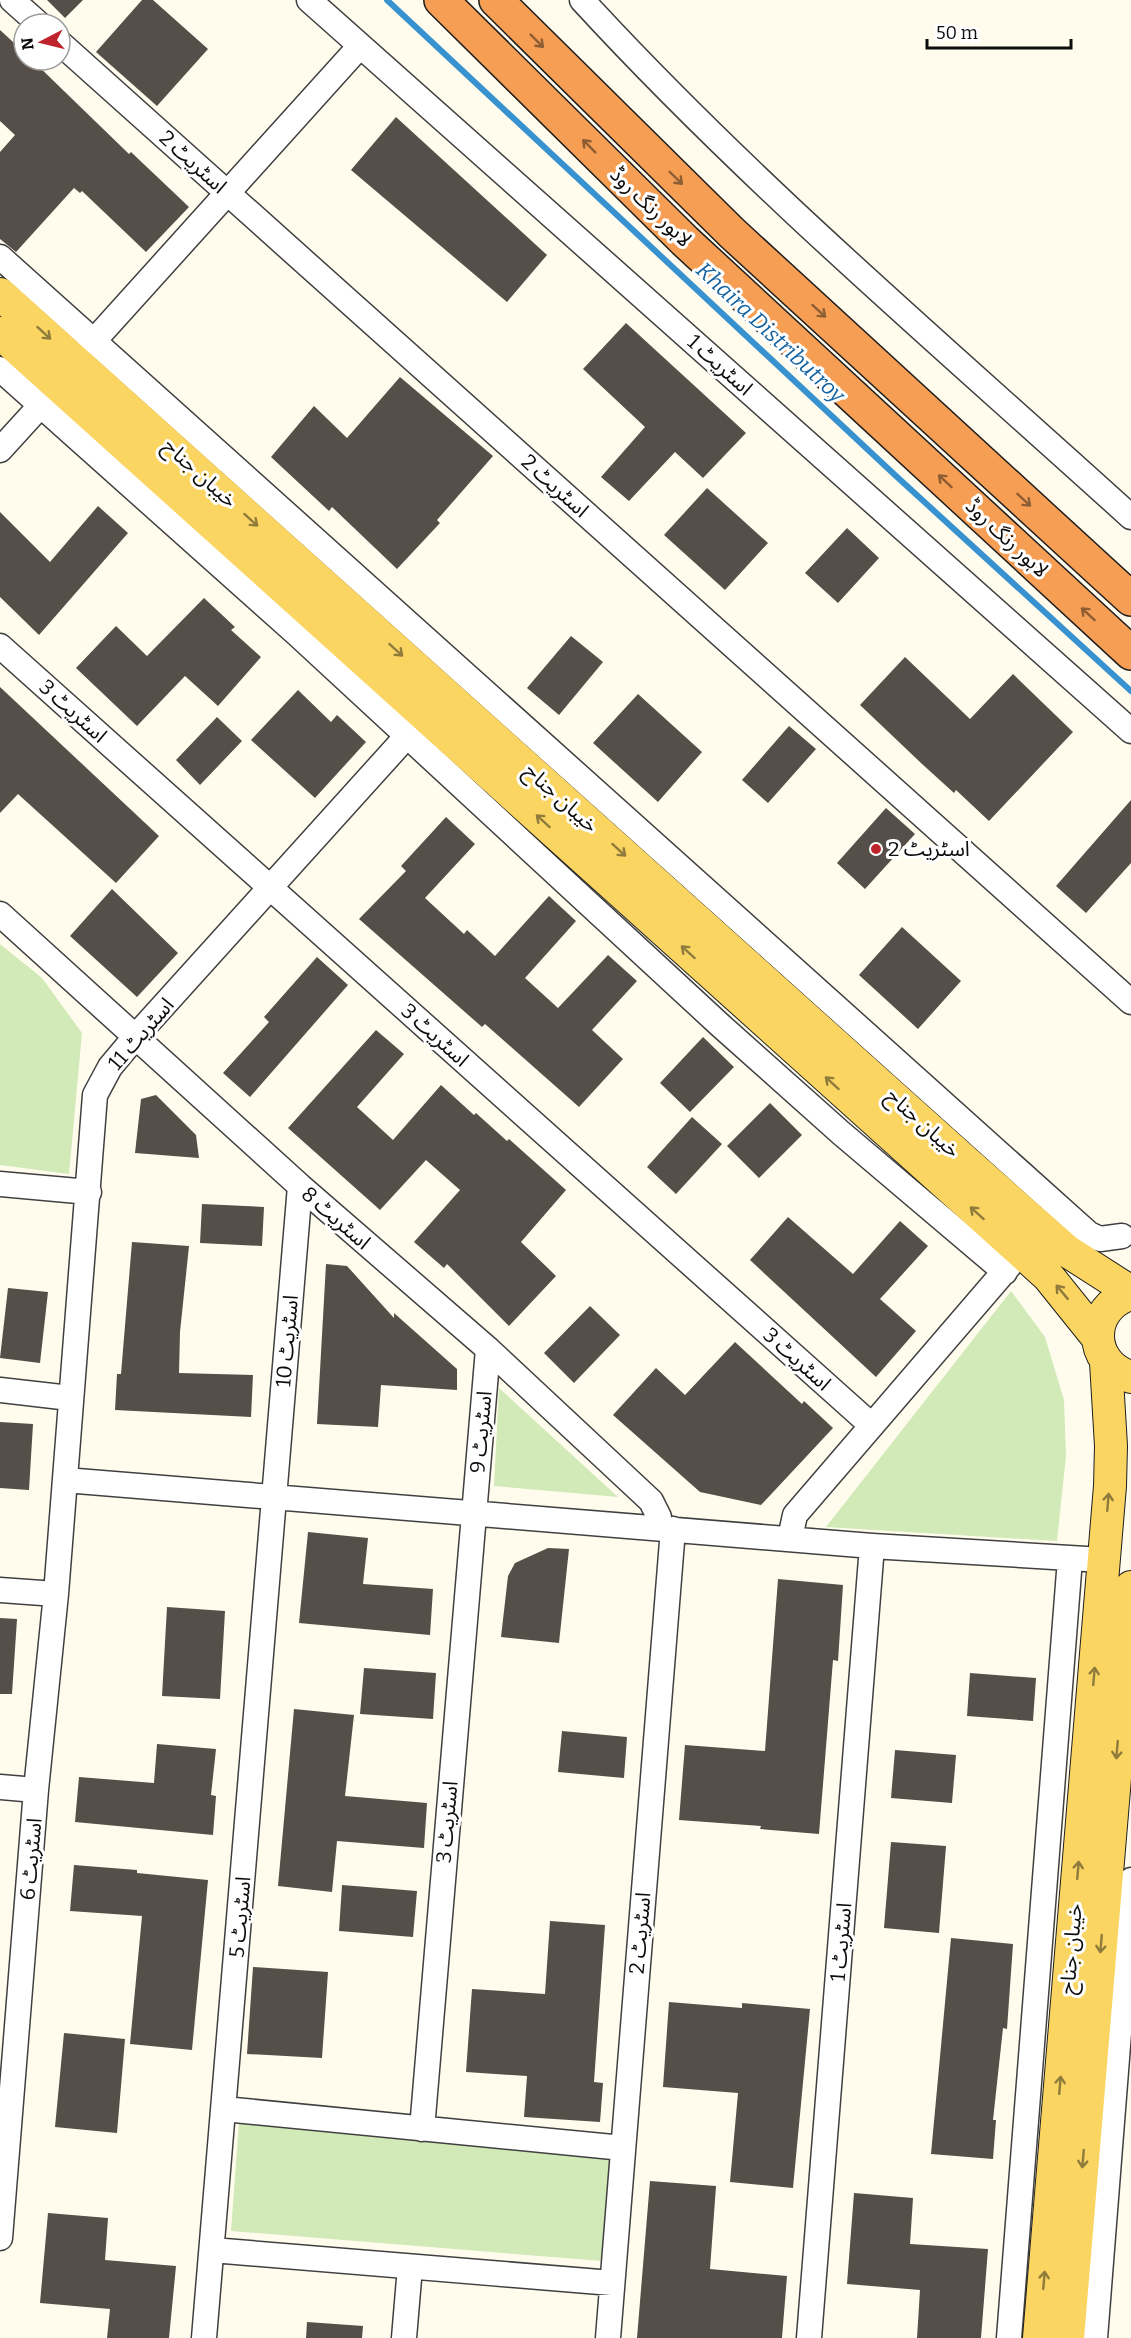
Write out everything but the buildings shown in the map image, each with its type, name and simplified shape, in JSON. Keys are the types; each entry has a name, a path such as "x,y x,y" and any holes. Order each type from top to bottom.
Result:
{"highway":[{"name":"لاہور رنگ روڈ","path":"441,0 685,241 1131,653"},
{"name":"لاہور رنگ روڈ","path":"496,0 732,232 1131,599"}],"main road":[{"name":"خیبان جناح","path":"0,294 67,373 416,726 1013,1262 1057,1287 1111,1359 1111,1446 1103,1560 1039,2338"},
{"name":"خیبان جناح","path":"0,333 67,373 1067,1251 1131,1293"},
{"path":"1111,1359 1101,1317 1114,1301 1131,1293"},
{"name":"خیبان جناح","path":"1068,2338 1131,1587"}],"street":[{"path":"12,0 26,12"},
{"name":"اسٹریٹ 1","path":"309,0 1131,731"},
{"path":"582,0 657,81 832,249 1131,517"},
{"path":"0,450 360,46"},
{"name":"اسٹریٹ 2","path":"72,54 1131,1002"},
{"path":"0,257 67,373 1089,1234 1111,1239 1128,1239"},
{"path":"0,369 67,373"},
{"name":"اسٹریٹ 3","path":"0,646 870,1424"},
{"name":"اسٹریٹ 11","path":"65,1480 95,1095 110,1067 136,1036 416,726"},
{"name":"اسٹریٹ 8","path":"0,914 300,1186 488,1349 651,1502 666,1528"},
{"path":"0,1184 89,1192"},
{"name":"اسٹریٹ 10","path":"275,1496 300,1186"},
{"path":"790,1538 795,1515 870,1424 1013,1262"},
{"name":"اسٹریٹ 9","path":"473,1514 488,1349"},
{"path":"0,1390 70,1398"},
{"path":"65,1480 872,1546 1103,1560"},
{"name":"اسٹریٹ 6","path":"0,2238 36,1790 65,1480"},
{"name":"اسٹریٹ 5","path":"204,2338 275,1496"},
{"name":"اسٹریٹ 3","path":"422,2129 473,1514"},
{"name":"اسٹریٹ 2","path":"608,2338 666,1528"},
{"name":"اسٹریٹ 1","path":"809,2338 872,1546"},
{"path":"1010,2338 1070,1559"},
{"path":"0,1590 56,1594"},
{"path":"0,1787 36,1790"},
{"path":"1095,2338 1131,1880"},
{"path":"224,2109 623,2148"},
{"path":"212,2250 612,2283"},
{"path":"404,2338 410,2267"}],"green space":[{"path":"0,944 42,978 82,1033 69,1174 0,1165"},
{"path":"1011,1291 1045,1337 1064,1400 1066,1456 1057,1541 826,1527"},
{"path":"499,1388 618,1497 494,1486"},
{"path":"239,2122 610,2151 602,2261 231,2231"}],"waterway":[{"name":"Khaira Distributroy","path":"387,0 896,476 1131,691"}],"place":[{"name":"اسٹریٹ 2","path":"876,849"}]}
